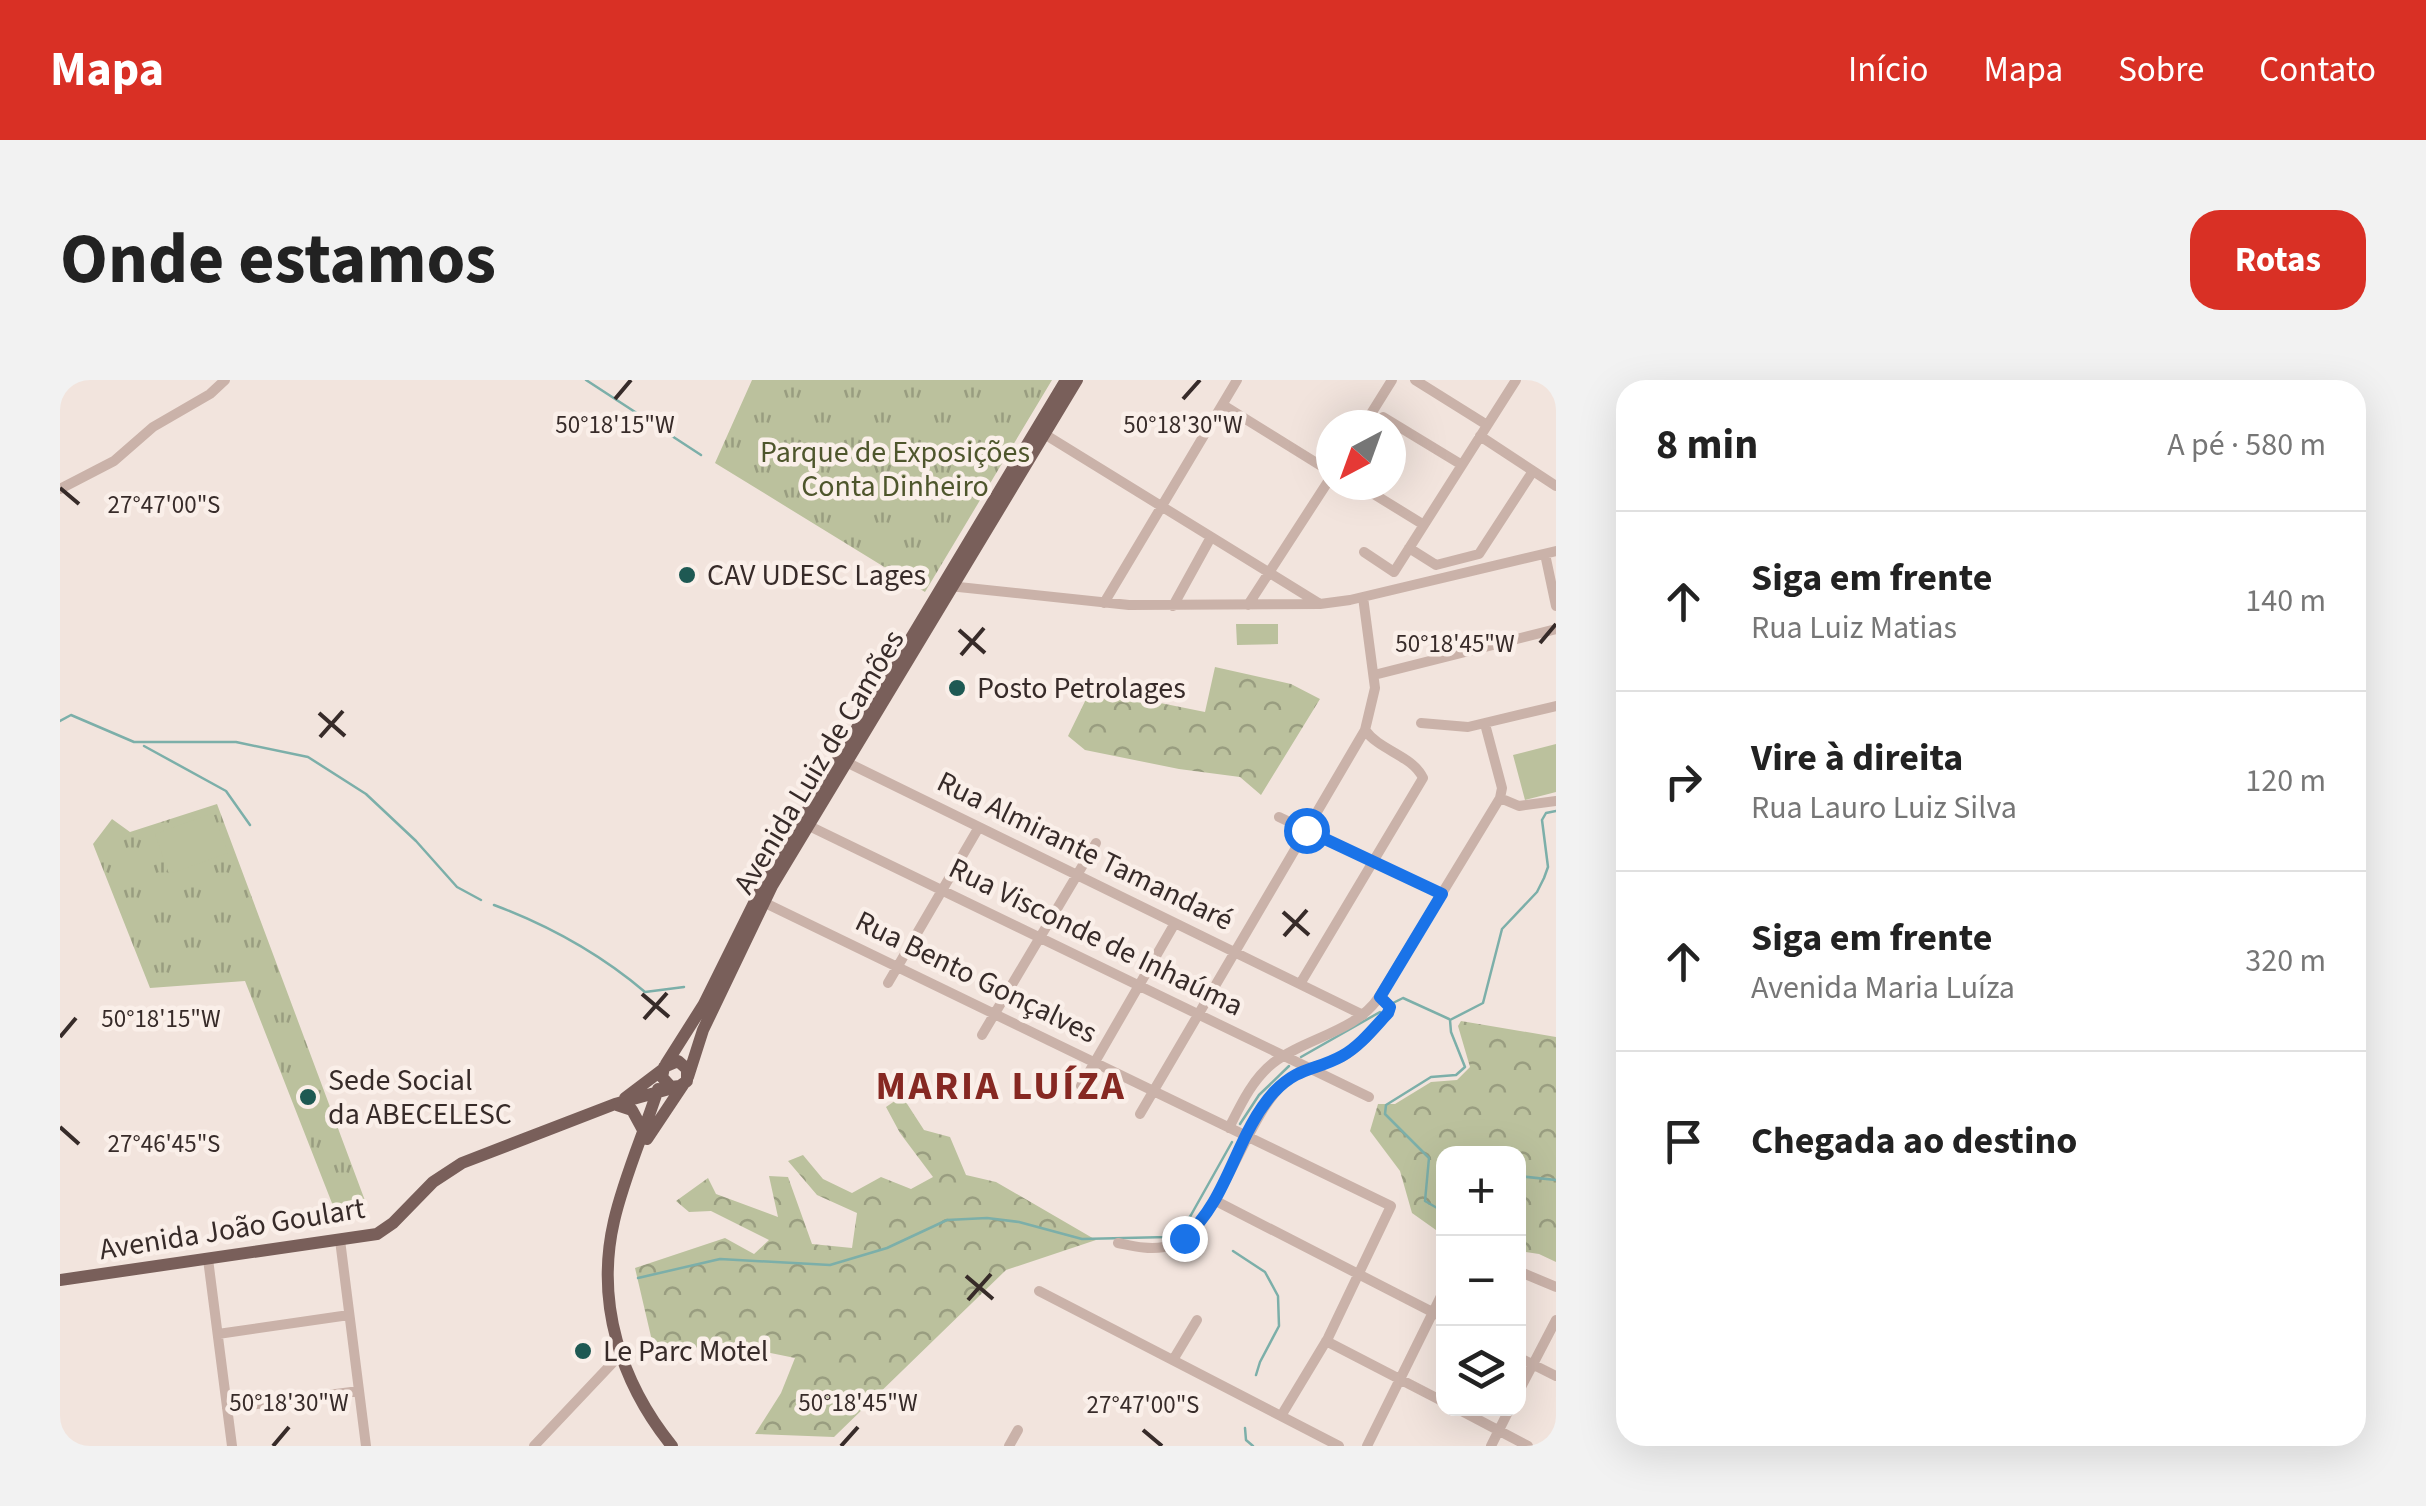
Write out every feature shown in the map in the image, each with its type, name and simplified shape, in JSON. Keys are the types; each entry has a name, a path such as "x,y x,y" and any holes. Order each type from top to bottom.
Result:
{"main road":[{"name":"Avenida Luiz de Camões","path":"1040,432 1066,380"},
{"name":"Avenida Luiz de Camões","path":"664,1070 843,760 1040,432 1077,380"},
{"name":"Avenida Luiz de Camões","path":"637,1154 684,1082 760,900"},
{"path":"664,1070 667,1084 684,1082 682,1062 674,1061 664,1070 614,1218 608,1262 610,1312 620,1355 642,1404 672,1446"},
{"name":"Avenida João Goulart","path":"614,1104 664,1070"},
{"name":"Avenida João Goulart","path":"60,1280 340,1240 385,1230 433,1182 462,1162 614,1104 656,1095 684,1082"},
{"path":"614,1104 632,1110 644,1132"}],"street":[{"path":"60,489 114,461 153,427 210,394 225,380"},
{"path":"1104,603 1238,380"},
{"path":"1373,410 1392,380"},
{"path":"1415,380 1487,425"},
{"path":"1364,552 1394,572 1516,380"},
{"path":"1222,405 1316,465"},
{"path":"1406,430 1462,465"},
{"path":"1040,432 1320,604"},
{"path":"1480,436 1556,486"},
{"path":"1409,548 1436,565 1479,554 1533,471"},
{"path":"1248,605 1316,499"},
{"path":"1383,500 1424,525"},
{"path":"1174,606 1211,537"},
{"path":"948,585 1104,603 1320,604 1550,553 1556,606"},
{"path":"1140,1114 1365,730 1374,702 1374,675 1363,597"},
{"path":"1374,675 1556,629"},
{"path":"1421,723 1454,728 1556,706"},
{"path":"1229,1128 1254,1082 1284,1056 1363,1015 1380,997 1500,798 1502,788 1484,724"},
{"path":"1300,984 1422,783 1422,772 1380,747 1365,730"},
{"name":"Rua Almirante Tamandaré","path":"843,760 1363,1015"},
{"path":"1500,798 1519,806 1556,801"},
{"path":"1279,817 1442,894"},
{"name":"Rua Visconde de Inhaúma","path":"805,824 1369,1097"},
{"path":"888,983 979,826"},
{"path":"982,1035 1096,843"},
{"name":"Rua Bento Gonçalves","path":"760,900 1390,1206 1357,1274"},
{"path":"1081,1086 1175,923"},
{"path":"1118,1243 1150,1248 1174,1244 1201,1222 1245,1136 1272,1094 1294,1074 1340,1058 1360,1043 1390,1010 1380,997"},
{"path":"1214,1200 1436,1314"},
{"path":"340,1240 366,1446"},
{"path":"208,1258 232,1446"},
{"path":"1282,1416 1326,1341 1357,1274"},
{"path":"1526,1275 1556,1288"},
{"path":"1039,1291 1339,1446"},
{"path":"218,1334 349,1315"},
{"path":"1367,1446 1436,1318"},
{"path":"1173,1360 1197,1320"},
{"path":"1526,1377 1556,1320"},
{"path":"1326,1341 1436,1398"},
{"path":"534,1446 620,1355"},
{"path":"1526,1361 1556,1376"},
{"path":"227,1408 359,1391"},
{"path":"1471,1416 1528,1446"},
{"path":"1491,1446 1506,1416"},
{"path":"1009,1446 1018,1430"}],"green space":[{"name":"Parque de Exposições Conta Dinheiro","path":"752,380 1052,380 925,592 715,463"},
{"path":"1236,624 1278,624 1278,644 1237,645"},
{"path":"1215,667 1291,684 1320,699 1261,795 1240,777 1085,750 1068,736 1091,689 1205,712"},
{"path":"1556,744 1556,792 1525,800 1513,755"},
{"name":"Sede Social da ABECELESC","path":"217,804 367,1206 337,1216 245,981 150,988 93,844 112,819 130,832"},
{"path":"213,813 228,853 169,874 155,834"},
{"path":"1461,1021 1556,1037 1556,1262 1526,1252 1526,1146 1436,1146 1436,1230 1412,1213 1400,1171 1370,1131 1378,1104 1395,1104 1431,1082 1457,1080 1470,1067 1458,1026"},
{"path":"902,1096 924,1130 950,1137 966,1175 996,1182 1096,1240 1006,1270 834,1437 755,1434 781,1393 795,1358 718,1342 656,1358 635,1268 725,1238 754,1254 769,1240 711,1211 689,1212 676,1201 708,1178 716,1194 778,1217 769,1176 788,1177 812,1244 852,1248 857,1213 817,1195 788,1161 803,1155 823,1179 852,1193 881,1177 911,1189 933,1177 886,1107"}],"waterway":[{"path":"586,380 701,455"},
{"path":"60,721 71,715 134,742 236,742 308,757 366,794 457,887 481,900"},
{"path":"144,746 226,791 250,825"},
{"path":"1436,1207 1425,1201 1429,1158 1385,1114 1386,1105 1431,1077 1456,1075 1465,1067 1450,1020 1483,1003 1502,929 1537,892 1544,878 1548,867 1542,820 1546,813 1556,811"},
{"path":"494,905 573,942 645,992 684,987"},
{"path":"1393,1003 1403,998 1449,1019"},
{"path":"1301,1057 1380,1012"},
{"path":"1240,1124 1259,1095 1289,1066"},
{"path":"638,1278 720,1259 830,1265 887,1248 947,1220 987,1218 1019,1222 1082,1239 1167,1237 1183,1227 1232,1142"},
{"path":"1526,1177 1556,1180"},
{"path":"1233,1251 1265,1272 1278,1296 1279,1326 1256,1375"},
{"path":"1245,1428 1246,1440 1253,1446"}],"place":[{"name":"CAV UDESC Lages","path":"687,575"},
{"name":"Posto Petrolages","path":"957,688"},
{"name":"Sede Social da ABECELESC","path":"308,1097"},
{"name":"Le Parc Motel","path":"583,1351"}],"district":[{"name":"MARIA LUÍZA","path":"1001,1086"}],"route":[{"path":"1184,1238 1207,1214 1252,1123 1272,1094 1294,1074 1348,1053 1388,1013 1390,1007 1380,997 1442,894 1306,830"}]}
